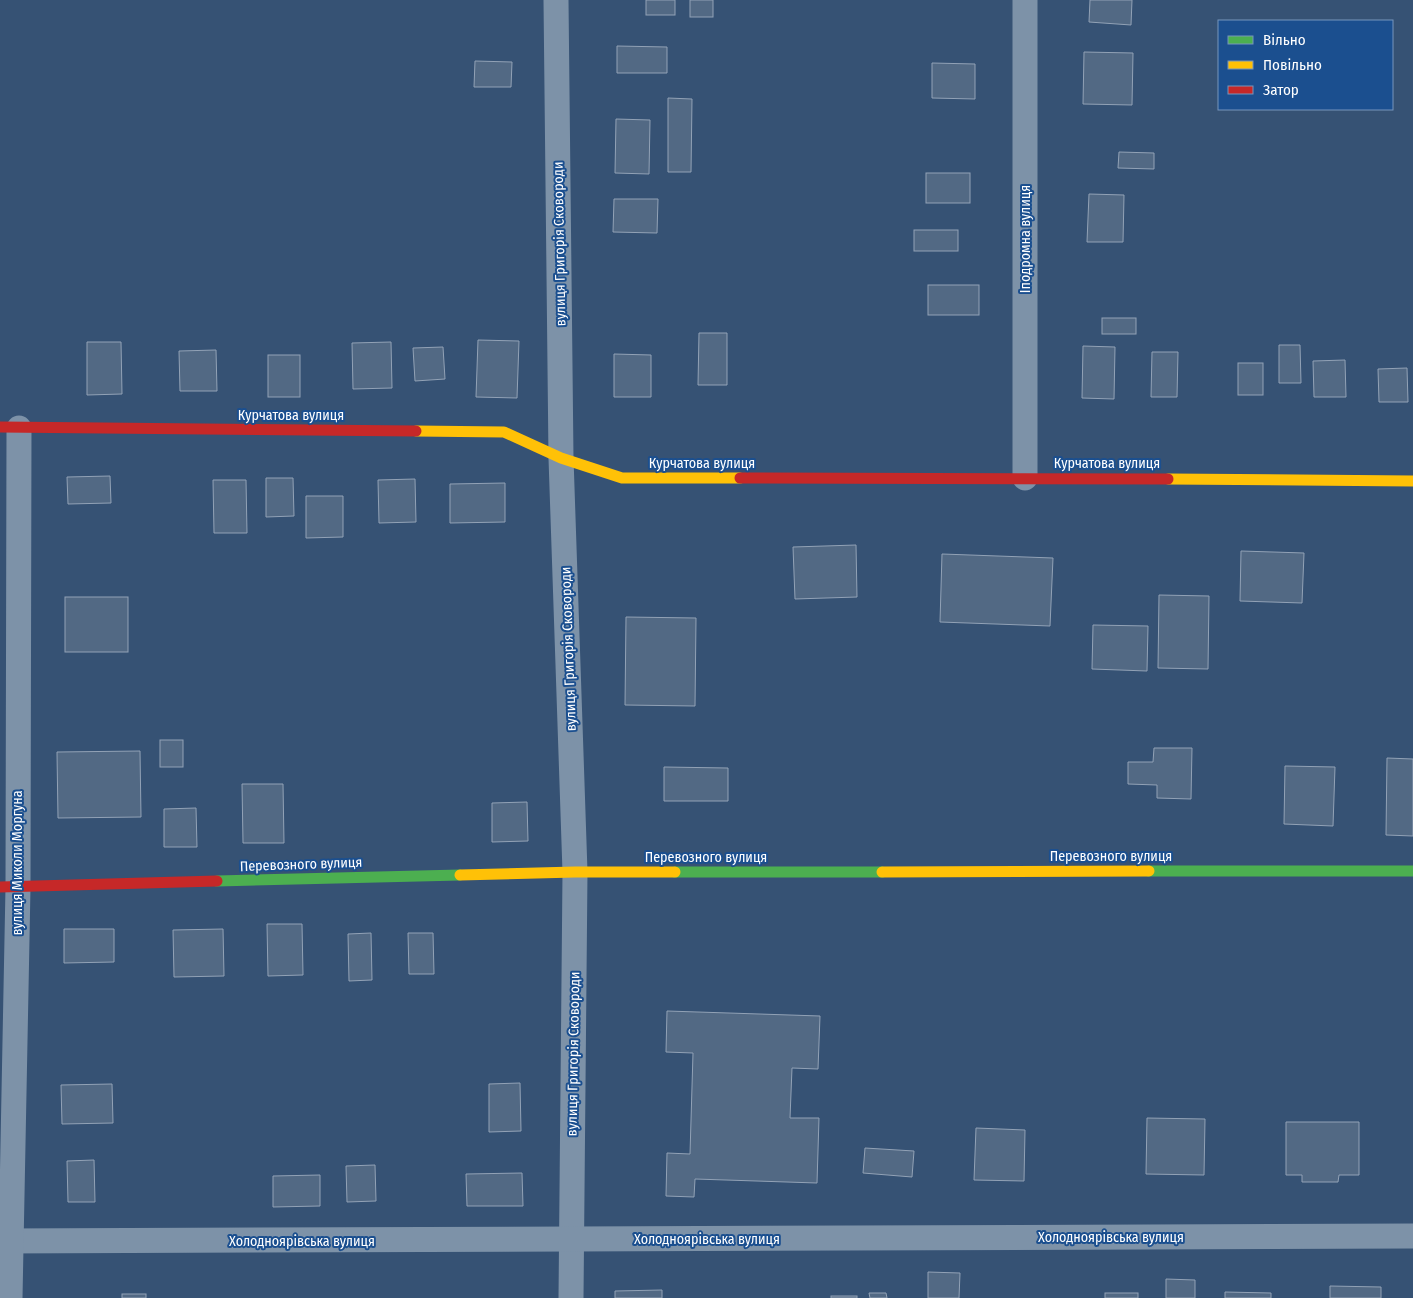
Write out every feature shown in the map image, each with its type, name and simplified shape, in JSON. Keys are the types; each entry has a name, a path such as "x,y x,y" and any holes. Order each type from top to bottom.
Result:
{"street":[{"name":"вулиця Григорія Сковороди","path":"556,0 561,458 575,872 570,1240 571,1298"},
{"name":"Іподромна вулиця","path":"1025,478 1026,0"},
{"name":"Курчатова вулиця","path":"10,428 504,432 561,458 622,478 1025,478 1413,481"},
{"name":"вулиця Миколи Моргуна","path":"10,428 6,1241 10,1298"},
{"name":"Перевозного вулиця","path":"9,887 575,872 1413,871"},
{"name":"Холодноярівська вулиця","path":"6,1241 1413,1236"}],"building":[{"path":"646,0 675,0 675,15 646,15"},
{"path":"690,0 713,0 713,17 690,17"},
{"path":"1090,0 1132,0 1131,25 1089,22"},
{"path":"617,46 667,47 667,73 617,73"},
{"path":"1084,52 1133,53 1132,105 1083,104"},
{"path":"475,61 512,62 511,87 474,87"},
{"path":"932,63 975,64 975,99 932,98"},
{"path":"668,98 692,99 691,172 668,172"},
{"path":"616,119 650,120 649,174 615,173"},
{"path":"1119,152 1154,153 1154,169 1118,168"},
{"path":"926,173 970,173 970,203 926,203"},
{"path":"1089,194 1124,195 1123,242 1087,242"},
{"path":"614,199 658,199 657,233 613,232"},
{"path":"914,230 958,230 958,251 914,251"},
{"path":"928,285 979,285 979,315 928,315"},
{"path":"1102,318 1136,318 1136,334 1102,334"},
{"path":"699,333 727,333 727,385 698,385"},
{"path":"478,340 519,341 517,398 476,397"},
{"path":"87,342 121,342 122,394 87,395"},
{"path":"391,342 392,388 353,389 352,343"},
{"path":"1279,345 1300,345 1301,383 1279,383"},
{"path":"1083,346 1115,347 1114,399 1082,398"},
{"path":"443,347 445,379 415,381 413,348"},
{"path":"216,350 217,391 180,391 179,351"},
{"path":"1152,352 1178,352 1177,397 1151,397"},
{"path":"614,354 651,355 651,397 614,397"},
{"path":"268,355 300,355 300,397 268,397"},
{"path":"1345,360 1346,397 1314,397 1313,361"},
{"path":"1238,363 1263,363 1263,395 1238,395"},
{"path":"1407,368 1408,402 1379,402 1378,369"},
{"path":"110,476 111,503 68,504 67,477"},
{"path":"266,478 293,478 294,516 266,517"},
{"path":"415,479 416,522 379,523 378,480"},
{"path":"213,480 246,480 247,533 214,533"},
{"path":"505,483 505,522 450,523 450,484"},
{"path":"306,496 343,496 343,537 306,538"},
{"path":"856,545 857,597 795,599 793,547"},
{"path":"1241,551 1304,553 1302,603 1240,601"},
{"path":"942,554 1053,558 1050,626 940,622"},
{"path":"1159,595 1209,596 1208,669 1158,668"},
{"path":"65,597 128,597 128,652 65,652"},
{"path":"626,617 696,618 695,706 625,705"},
{"path":"1093,625 1148,626 1147,671 1092,669"},
{"path":"160,740 183,740 183,767 160,767"},
{"path":"1154,748 1192,748 1191,799 1157,798 1157,785 1128,784 1128,762 1153,762"},
{"path":"140,751 141,817 58,818 57,752"},
{"path":"1387,758 1413,759 1413,836 1386,835"},
{"path":"1285,766 1335,767 1333,826 1284,824"},
{"path":"664,767 728,768 728,801 664,801"},
{"path":"242,784 283,784 284,843 243,843"},
{"path":"527,802 528,841 492,842 492,803"},
{"path":"196,808 197,847 164,847 164,809"},
{"path":"267,924 302,924 303,975 268,976"},
{"path":"64,929 114,929 114,962 64,963"},
{"path":"223,929 224,976 174,977 173,930"},
{"path":"371,933 372,980 349,981 348,934"},
{"path":"408,933 433,933 434,974 409,974"},
{"path":"667,1011 820,1016 818,1069 792,1068 790,1118 819,1118 817,1183 695,1179 694,1197 666,1196 667,1153 690,1154 693,1053 666,1052"},
{"path":"520,1083 521,1131 489,1132 489,1084"},
{"path":"112,1084 113,1123 62,1124 61,1085"},
{"path":"1147,1118 1205,1119 1204,1175 1146,1174"},
{"path":"1286,1122 1359,1122 1359,1175 1339,1175 1338,1182 1302,1182 1302,1175 1286,1175"},
{"path":"976,1128 1025,1130 1024,1181 974,1180"},
{"path":"865,1148 914,1151 912,1177 863,1173"},
{"path":"94,1160 95,1202 68,1202 67,1161"},
{"path":"375,1165 376,1201 347,1202 346,1166"},
{"path":"522,1173 523,1206 467,1206 466,1174"},
{"path":"320,1175 320,1206 273,1207 273,1176"},
{"path":"928,1272 960,1273 959,1298 928,1298"},
{"path":"1166,1279 1195,1280 1195,1298 1166,1298"},
{"path":"1330,1286 1381,1287 1381,1298 1330,1298"},
{"path":"662,1290 662,1298 615,1298 615,1291"},
{"path":"1225,1292 1271,1293 1271,1298 1225,1298"},
{"path":"869,1293 886,1293 887,1298 870,1298"},
{"path":"1105,1293 1138,1293 1138,1298 1105,1298"},
{"path":"122,1294 146,1294 146,1298 122,1298"},
{"path":"831,1296 857,1296 857,1298 831,1298"}],"traffic: fast":[{"path":"1149,871 1413,871"},
{"path":"675,872 882,872"},
{"path":"217,881 460,875"}],"traffic: slow":[{"path":"416,431 504,432 561,458 622,478 740,478"},
{"path":"1168,479 1413,481"},
{"path":"882,872 1149,871"},
{"path":"460,875 675,872"}],"traffic: jam":[{"path":"0,427 416,431"},
{"path":"740,478 1168,479"},
{"path":"0,887 217,881"}]}
